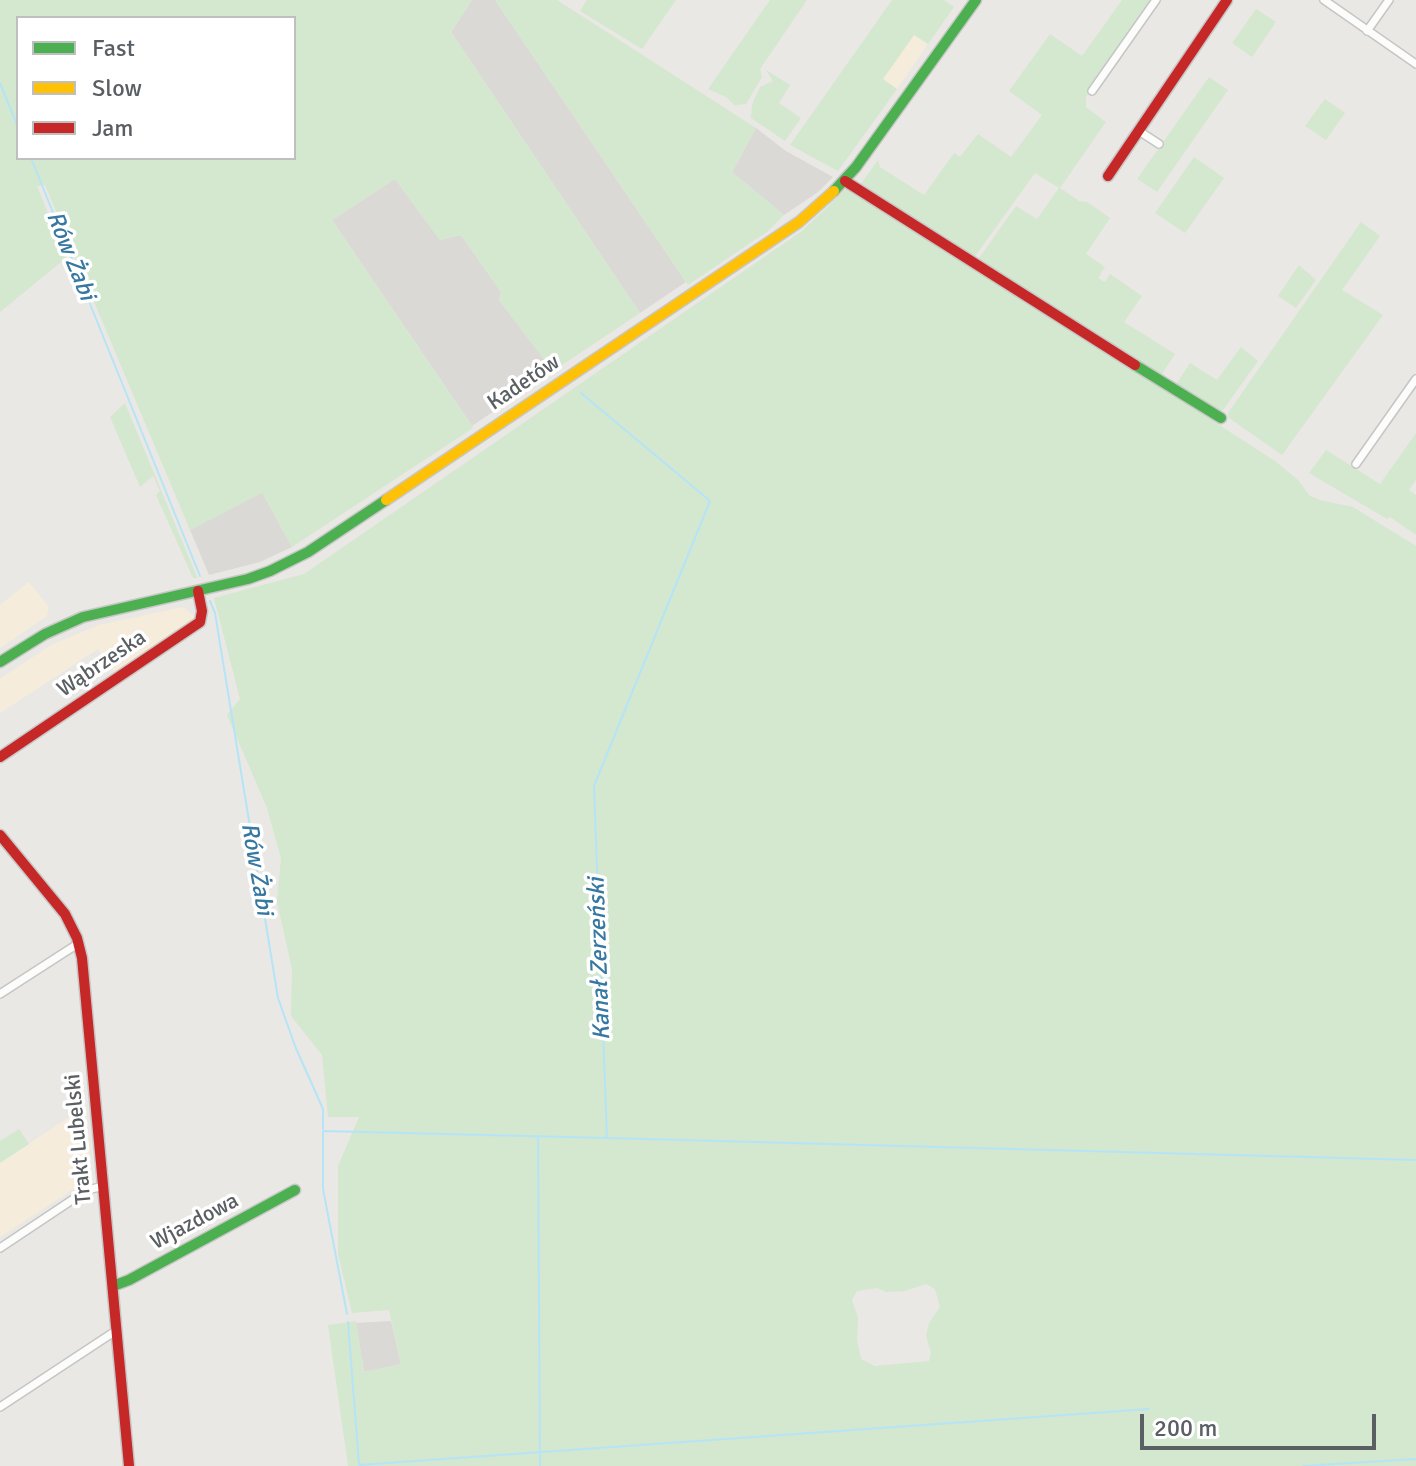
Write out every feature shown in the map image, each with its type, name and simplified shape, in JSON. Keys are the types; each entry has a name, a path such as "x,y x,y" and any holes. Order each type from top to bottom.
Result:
{"street":[{"name":"Kadetów","path":"0,662 45,634 83,617 270,571 308,552 799,222 845,181 976,0"},
{"path":"1092,91 1156,0"},
{"path":"1108,176 1227,0"},
{"path":"1324,0 1416,64"},
{"path":"1367,31 1389,0"},
{"path":"1139,131 1159,144"},
{"path":"845,181 1221,418"},
{"path":"1356,464 1416,379"},
{"name":"Wąbrzeska","path":"0,757 200,622 202,611 198,591"},
{"name":"Trakt Lubelski","path":"0,835 55,901 79,943 84,968 129,1466"},
{"path":"0,994 79,943"},
{"path":"0,1248 87,1190 104,1186"},
{"name":"Wjazdowa","path":"113,1286 295,1190"},
{"path":"0,1407 117,1330"}],"shaded area":[{"path":"472,0 495,0 686,282 640,313 451,32"},
{"path":"914,35 928,44 897,89 883,79"},
{"path":"756,128 786,151 833,177 818,192 784,215 732,172"},
{"path":"395,179 440,240 461,235 501,292 499,300 553,371 472,426 332,220"},
{"path":"262,492 292,547 260,562 209,575 190,530"},
{"path":"29,582 49,607 47,616 0,648 0,605"},
{"path":"183,607 197,619 116,674 98,649 0,713 0,679 51,645 99,625"},
{"path":"86,1106 92,1177 0,1237 0,1163"},
{"path":"391,1321 401,1364 364,1372 356,1323"}],"green space":[{"path":"0,0 472,0 451,32 640,313 553,371 499,300 501,292 461,235 440,240 395,179 332,220 473,428 292,547 262,493 190,530 45,185 37,186 66,258 0,312"},
{"path":"495,0 557,0 756,128 732,172 784,215 768,231 688,285"},
{"path":"587,0 676,0 642,49 580,11"},
{"path":"770,0 807,0 760,69 762,77 746,104 734,105 726,97 708,89"},
{"path":"892,0 944,0 954,7 928,44 914,35 883,79 897,89 838,171 790,145"},
{"path":"1122,0 1151,0 1086,97 1086,107 1106,122 1060,188 1110,218 1086,254 1105,267 1098,278 1105,282 1110,274 1142,296 1124,322 1175,354 1160,377 977,261 1016,206 1037,219 1059,188 1035,173 973,259 860,185 878,160 880,167 924,195 954,153 960,157 978,134 1011,157 1042,115 1009,91 1050,34 1082,56"},
{"path":"1256,9 1276,22 1252,57 1232,43"},
{"path":"766,70 790,85 779,103 801,118 785,141 751,118 752,104 760,87 773,81"},
{"path":"1209,77 1228,90 1157,192 1137,179"},
{"path":"1325,99 1345,113 1326,140 1305,126"},
{"path":"1194,157 1224,178 1185,233 1155,213"},
{"path":"849,186 1275,461 1298,480 1310,496 1353,507 1416,546 1416,1466 348,1466 328,1325 356,1321 364,1372 401,1364 389,1310 352,1313 338,1254 338,1166 359,1117 328,1117 322,1055 291,1016 292,969 277,902 281,858 267,808 227,715 240,699 214,598 304,574 802,231","holes":["926,1284 935,1289 940,1307 929,1323 926,1336 931,1353 929,1361 875,1366 861,1359 857,1340 858,1318 852,1300 857,1291 877,1288 886,1292 905,1291"]},
{"path":"1361,222 1380,236 1342,290 1383,315 1282,455 1229,418 1228,413"},
{"path":"1299,265 1316,280 1296,308 1278,296"},
{"path":"1241,347 1258,361 1223,410 1213,411 1179,389 1177,383 1190,363 1217,380"},
{"path":"125,403 197,578 193,578 156,495 160,491 153,476 140,487 110,417"},
{"path":"1416,433 1416,480 1409,490 1416,495 1416,535 1390,517 1387,519 1309,473 1326,450 1380,484"},
{"path":"19,1129 29,1144 0,1163 0,1141"}],"waterway":[{"name":"Rów Żabi","path":"0,83 16,122"},
{"name":"Rów Żabi","path":"32,160 200,576"},
{"name":"Kanał Zerzeński","path":"347,1314 323,1189 323,1131 607,1138 594,786 710,501 581,393"},
{"name":"Rów Żabi","path":"210,601 215,613 278,998 323,1109 323,1129"},
{"path":"538,1137 540,1466"},
{"path":"608,1138 1416,1160"},
{"name":"Kanał Zerzeński","path":"348,1322 359,1464"},
{"path":"359,1465 1149,1409"},
{"path":"1303,1466 1416,1459"}],"traffic: fast":[{"path":"834,191 856,167 976,0"},
{"path":"1135,365 1221,418"},
{"path":"0,662 45,634 83,617 248,579 270,571 308,552 386,500"},
{"path":"113,1286 295,1190"}],"traffic: slow":[{"path":"386,500 799,222 834,191"}],"traffic: jam":[{"path":"1108,176 1227,0"},
{"path":"845,181 1135,365"},
{"path":"0,757 200,622 202,611 198,591"},
{"path":"0,835 65,914 77,938 82,958 129,1466"}]}
